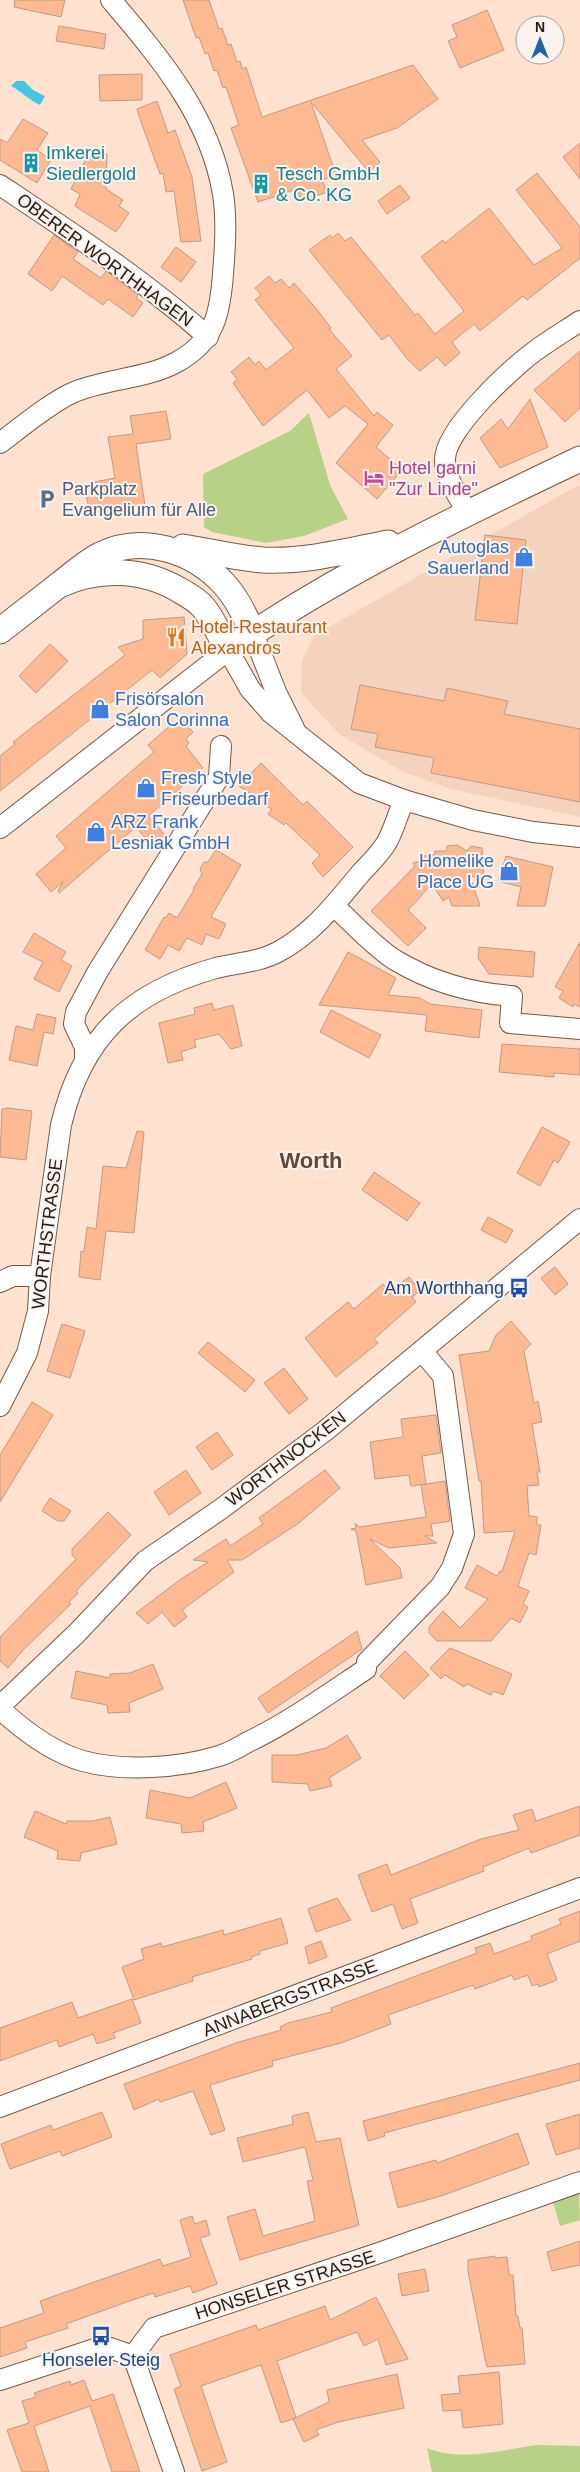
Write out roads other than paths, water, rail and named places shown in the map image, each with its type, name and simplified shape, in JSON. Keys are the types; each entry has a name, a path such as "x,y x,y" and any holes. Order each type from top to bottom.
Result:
{"main road":[{"path":"59,586 74,578 109,572 136,574 160,580 189,595 202,606 228,650 341,577 467,512 580,459"},
{"path":"0,631 99,556 133,544 171,545 245,558 290,560 314,558 413,539"},
{"path":"133,544 164,548 201,565 213,573 233,594 253,633"}],"street":[{"path":"0,443 71,394 92,386 150,374 178,362 208,337 217,319 222,301 226,251 223,195 215,163 198,117 176,79 111,0"},
{"name":"OBERER WORTHHAGEN","path":"0,185 70,231 176,310 208,337"},
{"path":"467,512 447,472 444,459 453,438 466,417 484,397 534,351 580,322"},
{"path":"253,633 276,692 298,734"},
{"path":"0,828 228,650 239,672 271,713 359,784 404,800 473,820 533,832 580,838"},
{"path":"85,1059 86,1047 74,1024 76,1012 98,971 219,777 221,746"},
{"name":"WORTHSTRASSE","path":"0,1406 27,1353 38,1311 40,1276 61,1125 66,1103 85,1059 105,1032 126,1010 147,996 182,980 218,968 248,963 278,952 310,931 334,906 387,842 404,800"},
{"path":"334,906 394,959 424,975 449,985 512,996 510,1022 580,1029"},
{"name":"WORTHNOCKEN","path":"422,1352 443,1376 464,1534 452,1568 440,1587 366,1666 258,1738 220,1756 184,1764 132,1767 83,1761 64,1754 37,1737 0,1708 77,1633 145,1561 221,1509 326,1431 580,1219"},
{"path":"0,1282 13,1276 40,1276"},
{"name":"ANNABERGSTRASSE","path":"0,2107 580,1888"},
{"name":"HONSELER STRASSE","path":"133,2356 154,2328 351,2263 580,2182"},
{"path":"0,2380 104,2346 133,2356 174,2472"}],"water":[{"path":"16,81 24,81 33,90 45,96 40,105 11,86"}],"place":[{"name":"Imkerei Siedlergold","path":"31,163"},
{"name":"Tesch GmbH & Co. KG","path":"261,184"},
{"name":"Hotel garni \"Zur Linde\"","path":"374,478"},
{"name":"Parkplatz Evangelium für Alle","path":"47,499"},
{"name":"Autoglas Sauerland","path":"524,557"},
{"name":"Hotel-Restaurant Alexandros","path":"176,637"},
{"name":"Frisörsalon Salon Corinna","path":"100,709"},
{"name":"Fresh Style Friseurbedarf","path":"146,788"},
{"name":"ARZ Frank Lesniak GmbH","path":"96,832"},
{"name":"Homelike Place UG","path":"509,871"},
{"name":"Am Worthhang","path":"519,1288"},
{"name":"Honseler Steig","path":"101,2336"}],"district":[{"name":"Worth","path":"311,1160"}]}
